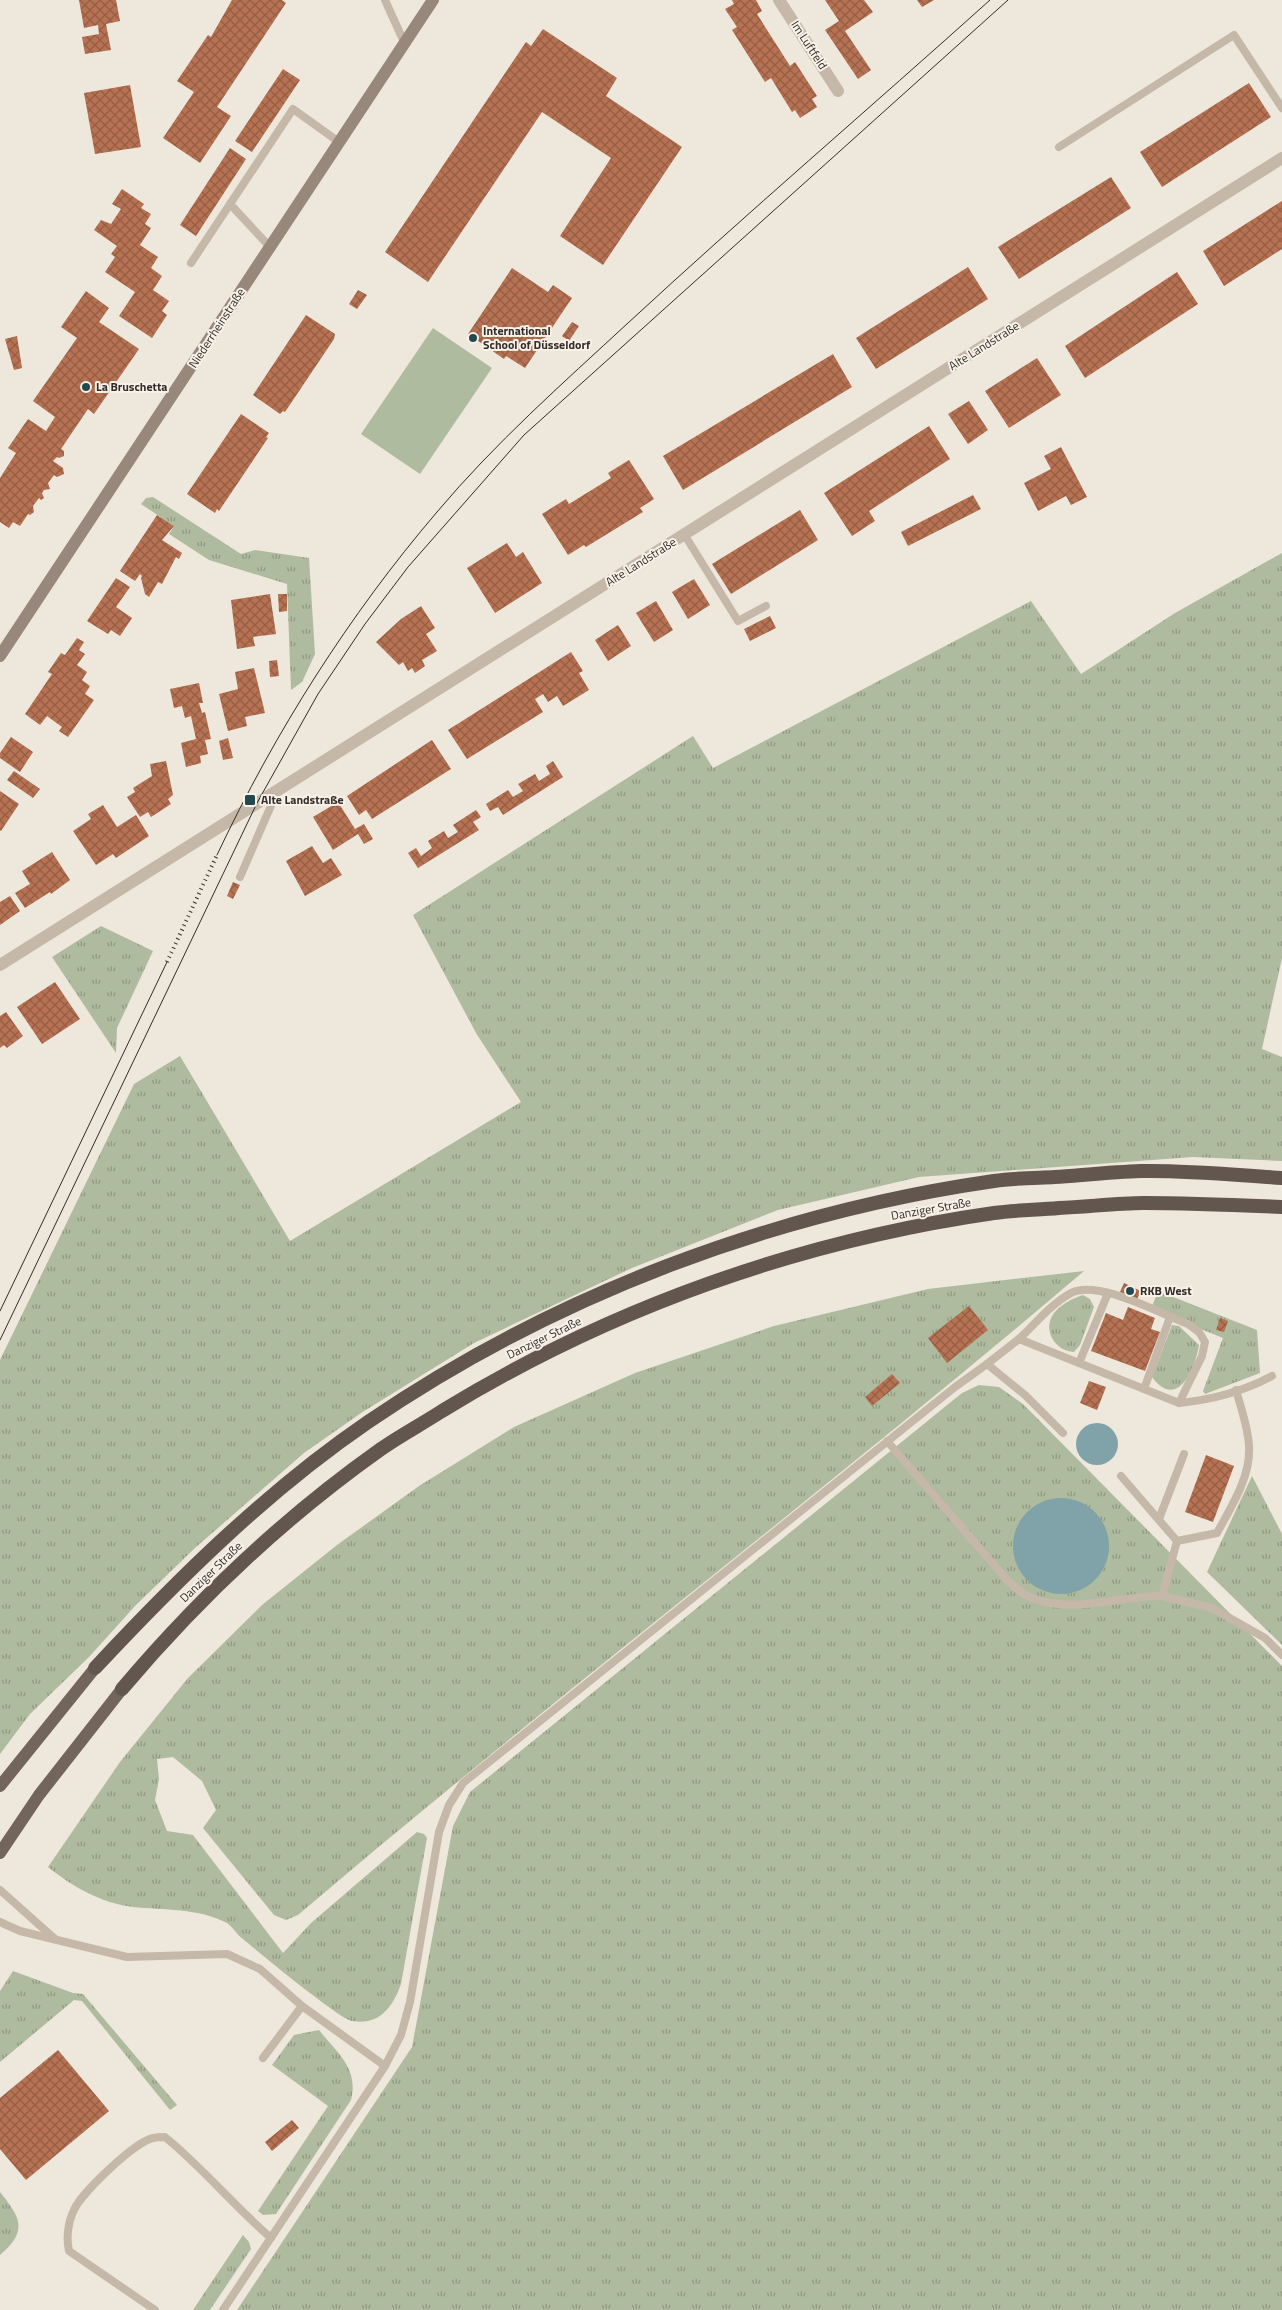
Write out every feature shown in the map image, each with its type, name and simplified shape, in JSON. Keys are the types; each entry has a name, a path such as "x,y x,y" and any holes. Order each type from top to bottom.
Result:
{"highway":[{"name":"Danziger Straße","path":"95,1668 141,1618 245,1520 368,1422 482,1352 602,1292 728,1244 863,1206 996,1181 1142,1171 1282,1178"},
{"name":"Danziger Straße","path":"122,1689 165,1638 221,1583 263,1543 327,1490 383,1448 495,1378 612,1321 738,1273 869,1236 996,1213 1142,1203 1281,1207"}],"main road":[{"name":"Niederrheinstraße","path":"0,656 433,0"},
{"name":"Danziger Straße","path":"0,1786 95,1668"},
{"name":"Danziger Straße","path":"0,1853 45,1788 122,1689"}],"street":[{"name":"Im Luftfeld","path":"779,0 838,91"},
{"name":"Alte Landstraße","path":"0,965 1282,158"}],"lane":[{"path":"385,0 404,42"},
{"path":"1059,147 1234,35 1282,108"},
{"path":"191,263 293,109 339,142"},
{"path":"230,204 270,247"},
{"path":"684,534 738,621 766,606"},
{"path":"240,877 278,790"},
{"path":"223,2310 385,2066 401,2035 410,2002 439,1832 449,1805 463,1783 955,1386 987,1364 1018,1339 1058,1301 1072,1292 1087,1288 1108,1293 1188,1324 1199,1332 1204,1342 1202,1356 1179,1403"},
{"path":"1079,1363 1108,1293"},
{"path":"1144,1389 1170,1317"},
{"path":"1018,1339 1179,1403 1202,1400 1236,1390 1272,1376"},
{"path":"987,1364 1025,1395 1062,1433"},
{"path":"1177,1541 1217,1533 1234,1502 1247,1469 1249,1448 1236,1390"},
{"path":"888,1441 1006,1580 1029,1598 1054,1605 1140,1596 1162,1596 1212,1608 1265,1638 1282,1655"},
{"path":"1158,1519 1184,1454"},
{"path":"1121,1476 1177,1541"},
{"path":"1162,1596 1177,1541"},
{"path":"0,1890 56,1940"},
{"path":"0,1922 20,1931 127,1957 227,1954 260,1969 302,2006 385,2066"},
{"path":"263,2058 302,2006"},
{"path":"155,2310 69,2251 66,2240 74,2209 89,2190 106,2170 152,2138 165,2137 190,2158 238,2209 271,2238"}],"green space":[{"path":"433,328 492,368 420,474 361,434"},
{"path":"153,497 241,554 255,550 309,558 315,654 302,682 291,690 287,584 209,560 169,534 174,526 141,504 146,498"},
{"path":"1282,553 1282,958 1262,1049 1282,1057 1282,1161 1193,1157 919,1177 778,1210 632,1268 474,1343 361,1413 304,1453 195,1548 136,1605 89,1657 30,1714 0,1754 0,1360 134,1084 180,1056 290,1241 521,1102 476,1033 413,915 693,736 713,768 1031,601 1081,674 1175,613"},
{"path":"101,926 153,951 117,1028 116,1053 52,957"},
{"path":"1084,1271 889,1434 493,1752 298,1915 286,1920 274,1915 203,1828 216,1810 202,1781 173,1757 157,1759 159,1779 155,1800 167,1831 193,1835 283,1953 311,1923 417,1832 424,1834 427,1838 401,1984 394,2000 384,2013 377,2018 362,2022 345,2018 281,1970 227,1923 193,1912 133,1907 110,1902 77,1887 48,1867 120,1762 188,1678 262,1605 337,1545 419,1486 514,1427 635,1373 774,1326 928,1289"},
{"path":"1158,1291 1257,1330 1260,1373 1205,1394 1203,1391 1223,1338 1151,1309"},
{"path":"1083,1295 1090,1299 1094,1307 1080,1345 1074,1352 1067,1351 1061,1348 1052,1338 1049,1330 1052,1316 1062,1305"},
{"path":"1172,1325 1179,1326 1199,1345 1189,1375 1177,1388 1169,1390 1161,1386 1152,1377"},
{"path":"979,1385 999,1387 1023,1404 1282,1666 1282,2310 237,2310 412,2047 453,1826 470,1792 962,1393"},
{"path":"1252,1476 1282,1534 1282,1645 1207,1572"},
{"path":"13,1971 73,1993 83,1994 177,2105 170,2110 82,2001 74,2000 0,2062 0,1991"},
{"path":"319,2030 345,2062 349,2070 353,2089 351,2100 276,2214 263,2215 258,2211 328,2106 272,2065 294,2035"},
{"path":"0,2192 17,2217 18,2231 15,2239 0,2255"},
{"path":"243,2235 249,2242 251,2249 210,2310 193,2310"}],"water":[{"path":"1101,1423 1109,1426 1115,1432 1118,1444 1115,1456 1109,1462 1093,1465 1085,1462 1079,1456 1076,1440 1079,1432 1085,1426"},
{"path":"1061,1498 1079,1501 1095,1512 1106,1528 1109,1546 1106,1564 1095,1580 1079,1591 1061,1594 1043,1591 1027,1580 1016,1564 1013,1546 1016,1528 1027,1512 1043,1501"}],"building":[{"path":"79,0 116,0 120,21 106,24 111,50 85,54 82,37 99,34 98,25 84,28"},
{"path":"232,0 282,0 286,3 217,107 231,116 200,163 163,138 194,92 177,81 208,35 211,37"},
{"path":"732,0 756,0 762,11 757,14 790,66 795,62 817,96 812,99 817,107 800,118 795,110 792,112 771,78 765,82 732,30 737,27 725,9 734,4"},
{"path":"825,0 864,0 873,12 845,31 871,70 858,79 825,30 839,21"},
{"path":"917,0 934,0 922,7"},
{"path":"543,29 617,78 606,96 682,147 603,265 560,236 611,158 542,112 428,282 385,252 526,42 531,46"},
{"path":"283,69 300,80 252,152 235,141"},
{"path":"1249,83 1271,117 1162,187 1140,152"},
{"path":"130,85 141,147 95,154 84,93"},
{"path":"230,148 246,159 196,236 180,225"},
{"path":"1111,177 1131,208 1019,279 998,247"},
{"path":"122,189 144,204 141,208 151,214 145,224 151,228 140,245 158,257 151,268 162,276 153,290 169,301 162,311 167,315 152,338 119,316 135,292 105,272 115,257 111,254 117,246 94,230 101,220 111,224 121,209 112,204"},
{"path":"1282,201 1282,249 1224,286 1203,251"},
{"path":"968,267 988,299 876,369 856,338"},
{"path":"512,268 548,292 553,285 572,298 525,368 506,356 504,359 468,334"},
{"path":"1177,272 1198,304 1085,378 1065,346"},
{"path":"358,290 367,295 357,309 349,304"},
{"path":"86,291 109,308 99,322 139,349 94,414 88,409 61,449 64,451 64,456 57,457 53,461 63,468 64,474 57,477 54,475 48,483 50,489 44,490 42,493 44,498 41,500 39,498 33,506 34,512 30,515 28,514 20,526 13,522 9,528 0,522 0,478 16,453 8,448 28,419 46,431 55,417 33,401 77,338 61,327"},
{"path":"306,315 335,334 334,339 285,412 283,411 280,414 253,395"},
{"path":"572,322 579,326 569,341 562,336"},
{"path":"17,336 22,368 14,370 5,339"},
{"path":"833,354 852,387 683,490 663,456"},
{"path":"1037,358 1061,395 1009,428 985,391"},
{"path":"969,401 988,430 968,444 948,414"},
{"path":"241,414 269,433 266,437 268,438 219,511 217,509 215,513 187,494"},
{"path":"929,426 950,459 869,511 875,521 852,536 824,493"},
{"path":"1061,447 1087,497 1071,505 1066,496 1038,511 1024,483 1051,469 1044,456"},
{"path":"629,460 654,499 640,508 643,512 586,547 584,545 568,555 542,514 566,499 569,504 611,478 608,473"},
{"path":"973,495 981,509 908,546 901,532"},
{"path":"800,510 818,540 731,594 712,564"},
{"path":"157,515 174,526 162,540 182,553 179,559 176,557 162,584 158,582 149,597 145,594 140,574 135,581 120,571"},
{"path":"507,543 516,557 523,552 542,583 495,613 467,568"},
{"path":"116,578 130,587 116,607 132,618 120,636 111,630 108,634 87,621"},
{"path":"694,579 710,605 688,619 672,592"},
{"path":"270,594 276,634 253,637 255,646 237,649 231,600"},
{"path":"278,594 287,594 287,611 279,612"},
{"path":"656,601 673,630 654,642 636,613"},
{"path":"421,606 435,628 426,634 437,651 422,660 425,666 415,673 412,668 408,671 403,662 399,665 376,642 401,619"},
{"path":"770,616 776,628 750,641 744,629"},
{"path":"618,625 631,646 608,661 595,640"},
{"path":"77,638 84,642 79,650 85,654 77,665 87,672 82,680 90,686 85,694 94,700 68,737 59,731 62,727 47,716 40,725 25,714 52,674 48,672 61,653 65,655"},
{"path":"571,652 583,671 579,673 589,690 563,706 557,696 548,702 543,694 535,699 543,712 467,759 448,730"},
{"path":"277,660 279,676 270,677 269,661"},
{"path":"254,668 265,713 245,717 247,726 228,731 219,694 238,689 235,672"},
{"path":"199,683 203,703 199,703 202,713 205,712 211,739 205,740 208,754 200,756 201,763 186,767 181,743 196,739 191,716 185,718 182,706 174,708 170,689"},
{"path":"11,737 33,752 20,772 0,758 0,753"},
{"path":"228,738 233,758 223,760 219,741"},
{"path":"432,740 451,769 372,819 366,810 359,815 347,796"},
{"path":"166,761 173,795 168,799 171,804 151,817 148,812 140,817 127,797 135,792 133,788 152,776 150,764"},
{"path":"553,761 563,777 503,815 498,807 490,811 486,804 508,790 513,797 523,791 518,784 535,774 539,781 550,774 546,766"},
{"path":"14,771 40,789 33,798 7,780"},
{"path":"0,791 19,804 1,831 0,830"},
{"path":"338,802 355,829 364,824 373,839 364,844 358,834 333,850 313,817"},
{"path":"103,805 117,827 136,815 149,836 116,858 113,854 96,865 73,831 91,819 88,814"},
{"path":"476,810 481,817 473,822 479,830 418,868 408,853 416,848 421,856 432,848 428,841 444,831 448,838 458,832 453,825"},
{"path":"312,846 323,863 331,858 342,875 305,896 286,861"},
{"path":"52,852 70,880 51,894 50,892 25,908 15,893 30,884 22,871"},
{"path":"233,882 240,885 233,899 227,896"},
{"path":"10,896 20,911 0,925 0,902"},
{"path":"55,982 80,1019 42,1044 17,1007"},
{"path":"6,1012 23,1036 7,1048 4,1045 0,1048 0,1016"},
{"name":"RKB West","path":"1124,1283 1141,1291 1137,1299 1120,1292"},
{"path":"969,1306 988,1330 947,1363 928,1338"},
{"path":"1128,1307 1155,1318 1151,1329 1160,1332 1145,1371 1091,1351 1106,1313 1123,1320"},
{"path":"1220,1318 1228,1321 1224,1332 1216,1330"},
{"path":"892,1374 900,1383 872,1406 865,1397"},
{"path":"1089,1381 1106,1387 1097,1410 1080,1403"},
{"path":"1206,1455 1234,1466 1213,1522 1185,1512"},
{"path":"58,2050 109,2111 26,2180 0,2149 0,2098"},
{"path":"292,2120 299,2128 272,2151 265,2142"}],"tram line":[{"path":"217,855 263,764 344,633 405,551 459,487 530,414 628,323 990,0"},
{"path":"0,1340 257,803 318,694 365,624 408,567 524,435 1008,0"},
{"path":"0,1311 167,962"}],"railway":[{"path":"167,962 217,855"}],"place":[{"name":"International School of Düsseldorf","path":"473,338"},
{"name":"La Bruschetta","path":"86,387"},
{"name":"Alte Landstraße","path":"250,800"},
{"name":"RKB West","path":"1130,1291"}]}
